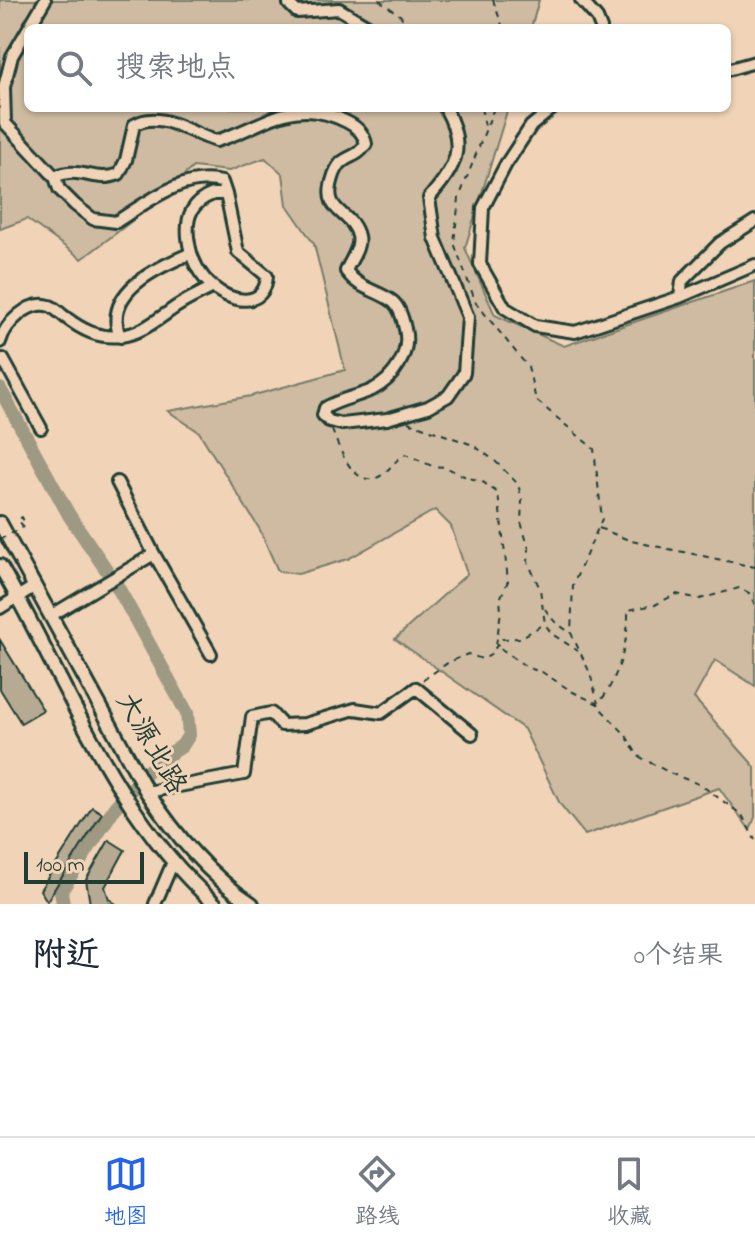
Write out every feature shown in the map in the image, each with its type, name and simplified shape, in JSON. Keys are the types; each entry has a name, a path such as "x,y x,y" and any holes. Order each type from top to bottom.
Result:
{"main road":[{"name":"大源北路","path":"0,523 146,790 172,829 207,868 252,904"},
{"path":"3,571 25,566"},
{"name":"大源北路","path":"3,571 128,802 173,862 215,904"},
{"path":"25,613 45,602"}],"street":[{"path":"31,24 45,0"},
{"path":"290,0 289,4 297,12 339,9 364,24"},
{"path":"581,0 599,24"},
{"path":"24,36 12,56 4,87 5,123 55,177 59,189 93,219 116,222 171,187 205,178 222,182 226,194 238,252 267,276 267,287 260,297 248,301 231,297 213,287 189,254 186,224 192,208 199,200 213,194 226,194"},
{"path":"731,69 755,62"},
{"path":"55,177 65,172 107,179 119,174 126,160 134,125 144,119 159,118 216,141 291,112"},
{"path":"321,112 355,126 365,135 366,144 359,153 341,162 329,193 332,205 358,235 358,248 346,271 365,289 394,302 402,316 408,342 398,368 374,389 338,400 325,408 323,415 329,421 342,424 428,407 448,396 464,373 468,317 435,238 429,198 452,168 459,144 447,112"},
{"path":"548,112 531,126 483,208 480,264 505,308 535,326 575,332 680,297 755,265"},
{"path":"680,297 682,281 720,243 755,221"},
{"path":"120,337 116,326 118,308 127,293 141,279 189,254"},
{"path":"0,342 11,322 22,312 38,306 51,306 80,329 98,336 120,337 139,332 213,287"},
{"path":"1,356 41,428"},
{"path":"117,482 211,654"},
{"path":"52,615 154,554"},
{"path":"0,608 35,586"},
{"path":"146,790 244,774 252,717 271,713 282,725 305,724 355,709 381,713 416,688 472,734"},
{"path":"155,904 173,862"}],"path":[{"path":"379,0 401,16 405,24"},
{"path":"493,0 502,24"},
{"path":"482,112 485,130"},
{"path":"492,112 459,198 454,243 476,303 528,367 536,400 594,449 602,519 573,585 571,633 590,673 598,704"},
{"path":"401,414 411,425 473,445 494,460 518,484 522,500 521,522 529,549 528,562 540,589 545,624 552,634 579,652"},
{"path":"329,421 345,460 357,475 369,479 381,475 395,460 406,454 432,466 445,467 480,480 498,493 508,581 500,599 496,645"},
{"path":"0,539 24,526"},
{"path":"598,527 631,541 755,567"},
{"path":"598,704 606,694 621,652 628,630 628,610 655,605 676,594 700,599 739,588 749,593 755,605"},
{"path":"544,608 554,621 571,633"},
{"path":"416,688 449,662 468,654 482,659 489,656 502,639 520,638 545,624"},
{"path":"496,645 528,668 542,672 598,704 625,734 638,756 701,785 742,815 755,840"}],"shaded area":[{"path":"0,0 539,0 532,24 24,24 24,112 507,112 465,248 495,315 564,346 755,281 755,686 715,660 694,698 755,767 755,817 750,830 719,788 585,835 560,804 524,729 395,639 467,574 451,526 435,510 348,559 298,574 278,571 260,530 199,432 168,411 251,396 345,370 314,244 287,205 283,174 265,158 229,171 193,167 145,211 82,259 27,219 0,229"}],"building":[{"path":"0,640 43,710 21,723 0,689"},
{"path":"92,807 102,813 47,901 40,890"},
{"path":"109,840 125,850 105,887 109,899 116,904 90,904 86,880"}],"waterway":[{"path":"0,389 69,515 116,584 187,713 189,735 182,746 157,762 115,807 61,891 63,904"}]}
